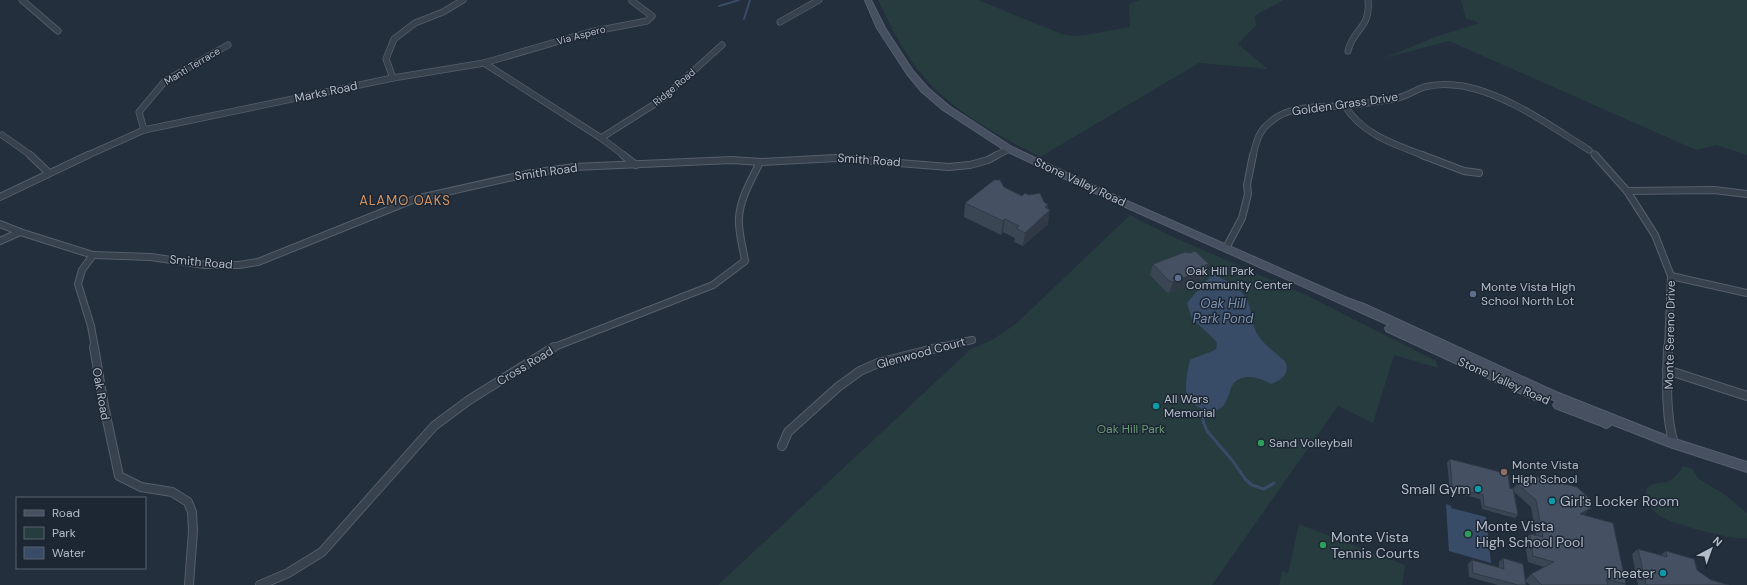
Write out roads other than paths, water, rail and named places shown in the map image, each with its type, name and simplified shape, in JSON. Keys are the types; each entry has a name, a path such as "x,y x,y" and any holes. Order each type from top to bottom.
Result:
{"street":[{"path":"22,0 58,31"},
{"path":"393,78 386,59 394,39 415,23 443,12 463,0"},
{"name":"Via Aspero","path":"484,62 590,32 647,21 652,16 632,1 633,0"},
{"path":"780,22 819,0"},
{"name":"Stone Valley Road","path":"868,0 886,34 910,72 925,90 946,108 1009,149 1115,199 1343,301 1352,310 1459,361 1551,402 1641,436 1674,444 1747,467"},
{"path":"1348,51 1349,45 1367,24 1370,10 1368,0"},
{"name":"Manti Terrace","path":"144,130 139,112 165,81 228,45"},
{"name":"Ridge Road","path":"602,138 661,100 722,45"},
{"path":"484,62 602,138 636,165"},
{"name":"Marks Road","path":"0,197 144,130 393,78 484,62"},
{"name":"Golden Grass Drive","path":"1226,248 1242,218 1248,194 1248,185 1254,151 1259,133 1263,127 1285,113 1311,107 1395,99 1425,87 1442,85 1462,86 1486,92 1511,103 1592,152"},
{"path":"1344,105 1351,116 1382,140 1464,171 1479,173"},
{"path":"2,135 34,158 49,173"},
{"name":"Smith Road","path":"93,255 151,257 204,265 246,264 258,262 416,199 531,173 574,167 732,160 760,162 836,158 949,167 970,165 988,160 1009,149"},
{"name":"Monte Sereno Drive","path":"1592,152 1627,191 1655,235 1671,276 1668,370 1670,431 1674,444"},
{"name":"Cross Road","path":"260,585 288,573 322,552 358,514 434,426 469,400 553,348 578,336 713,285 736,269 745,261 740,213 748,187 760,162"},
{"path":"1627,191 1714,190 1747,194"},
{"path":"0,224 20,232 93,255"},
{"path":"0,241 20,232"},
{"name":"Oak Road","path":"93,255 82,270 78,284 91,326 102,398 119,476 141,486 172,492 188,502 192,512 193,532 189,585"},
{"path":"1671,276 1747,293"},
{"name":"Glenwood Court","path":"782,446 788,432 838,387 860,371 878,363 972,340"},
{"path":"1668,370 1747,396"}],"water":[{"name":"Oak Hill Park Pond","path":"1213,274 1236,287 1245,296 1248,301 1256,332 1267,346 1285,361 1287,369 1282,378 1271,384 1253,377 1246,377 1237,380 1222,407 1218,410 1212,411 1202,409 1197,406 1189,398 1186,387 1190,360 1216,349 1217,343 1192,319 1187,303 1198,290 1207,286 1206,281"},
{"name":"Monte Vista High School Pool","path":"1446,504 1451,506 1451,508 1486,517 1491,563 1449,551"}],"waterway":[{"path":"719,6 739,0"},
{"path":"744,19 750,0"},
{"path":"1203,409 1203,421 1207,431 1232,460 1246,480 1252,485 1264,489 1274,483"}],"place":[{"name":"Oak Hill Park Community Center","path":"1178,278"},
{"name":"Monte Vista High School North Lot","path":"1473,294"},
{"name":"All Wars Memorial","path":"1156,406"},
{"name":"Sand Volleyball","path":"1261,443"},
{"name":"Monte Vista High School","path":"1504,472"},
{"name":"Small Gym","path":"1478,489"},
{"name":"Girl's Locker Room","path":"1552,501"},
{"name":"Monte Vista High School Pool","path":"1468,534"},
{"name":"Monte Vista Tennis Courts","path":"1323,545"},
{"name":"Theater","path":"1663,573"}],"district":[{"name":"ALAMO OAKS","path":"405,200"}],"park label":[{"name":"Oak Hill Park","path":"1131,429"}]}
